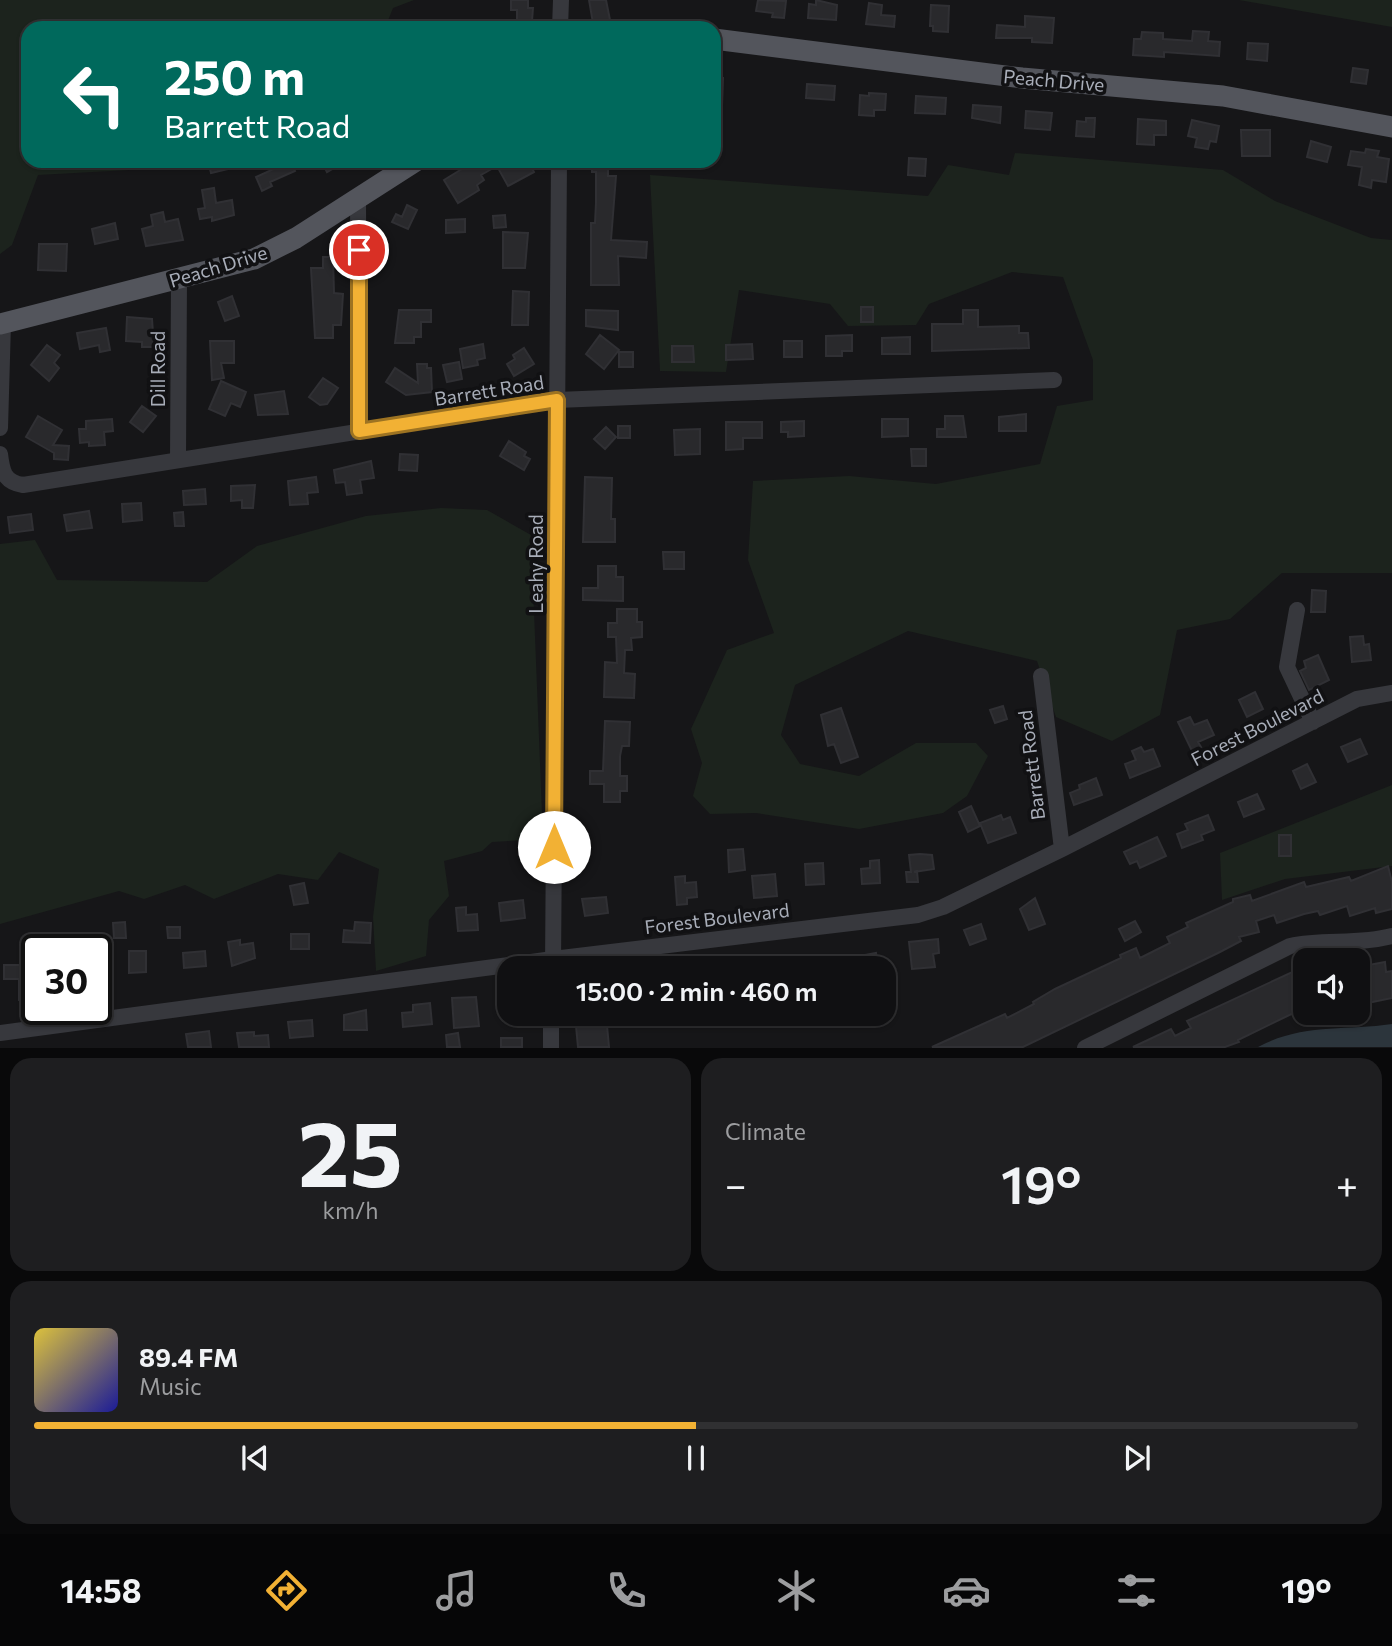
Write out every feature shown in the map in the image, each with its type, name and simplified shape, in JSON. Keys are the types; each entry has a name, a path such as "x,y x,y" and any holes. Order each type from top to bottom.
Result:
{"main road":[{"name":"Peach Drive","path":"721,40 1009,77 1223,96 1392,127"},
{"name":"Peach Drive","path":"2,324 264,254 405,168"}],"street":[{"path":"561,0 561,21"},
{"name":"Leahy Road","path":"553,956 559,168"},
{"path":"358,198 359,431"},
{"name":"Dill Road","path":"178,279 178,459"},
{"path":"0,428 2,324"},
{"name":"Barrett Road","path":"0,454 5,477 11,483 23,485 557,400 1054,380"},
{"path":"1297,610 1287,667 1313,722"},
{"name":"Barrett Road","path":"1041,676 1062,849"},
{"name":"Forest Boulevard","path":"606,956 918,915 943,907 1357,699 1392,693"},
{"path":"1085,1048 1111,1042 1290,946 1313,942 1368,943 1392,936"},
{"name":"Forest Boulevard","path":"0,1033 497,970"},
{"path":"551,1026 551,1048"}],"shaded area":[{"path":"0,0 414,0 393,8 388,21 21,21 21,168 166,168 38,175 12,245 0,254"},
{"path":"1239,0 1392,0 1392,27"},
{"path":"1015,153 1223,170 1275,201 1371,238 1392,240 1392,573 1282,573 1230,619 1177,630 1160,715 1112,741 1056,717 1037,661 908,631 795,685 781,735 800,764 859,776 916,743 976,743 988,756 967,796 943,813 859,829 756,813 710,814 693,796 702,763 691,729 727,650 774,633 748,560 753,481 849,476 936,484 1040,464 1057,406 1093,400 1093,360 1063,277 1012,272 929,304 916,325 848,326 830,304 739,290 726,372 660,371 650,175 928,196 948,165 1009,175"},
{"path":"441,508 487,510 531,535 543,839 492,842 482,851 444,861 449,896 429,920 426,956 376,971 373,917 379,869 339,852 318,880 278,874 214,899 185,885 144,899 119,891 0,924 0,544 35,540 57,580 207,582 257,546 366,516"},
{"path":"1392,785 1392,866 1285,879 1222,900 1220,853"},
{"path":"1392,1024 1392,1047 1258,1047 1275,1039 1308,1031"}],"building":[{"path":"511,0 528,0 528,8 533,8 532,21 517,21 517,10 511,10"},
{"path":"589,0 606,0 610,20 593,21"},
{"path":"758,0 786,1 784,18 772,17 773,13 756,11"},
{"path":"816,0 837,5 836,20 808,18 809,4 816,5"},
{"path":"869,3 882,5 881,15 895,16 894,27 866,24"},
{"path":"931,5 949,6 948,32 933,31 933,26 930,26"},
{"path":"1025,16 1054,18 1052,43 1032,42 1032,38 996,38 997,25 1025,27"},
{"path":"1193,31 1209,32 1208,41 1220,42 1219,56 1164,52 1164,57 1133,55 1134,39 1141,39 1142,32 1163,33 1163,39 1192,41"},
{"path":"1248,43 1268,44 1267,61 1247,59"},
{"path":"1353,68 1368,70 1366,84 1351,82"},
{"path":"721,78 723,78 721,106"},
{"path":"807,84 835,86 834,100 806,98"},
{"path":"869,93 886,94 885,110 874,110 874,116 859,115 860,95 869,96"},
{"path":"916,96 946,98 945,114 915,113"},
{"path":"973,105 1001,107 1000,123 972,118"},
{"path":"1026,111 1052,113 1050,130 1025,128"},
{"path":"1086,118 1095,118 1094,137 1076,136 1077,121 1086,122"},
{"path":"1138,119 1166,121 1166,135 1154,135 1154,145 1137,144"},
{"path":"1192,120 1219,126 1216,142 1210,141 1208,149 1195,147 1197,138 1188,136"},
{"path":"1241,130 1270,130 1270,156 1242,156"},
{"path":"1311,141 1331,147 1327,162 1307,157"},
{"path":"1366,149 1379,151 1377,157 1389,159 1386,182 1372,180 1371,188 1359,185 1362,167 1348,165 1351,151 1365,153"},
{"path":"909,158 926,159 925,176 908,175"},
{"path":"210,168 232,168 211,173"},
{"path":"276,168 294,168 295,171 270,182 272,186 262,191 256,177"},
{"path":"464,168 493,168 481,175 484,180 477,185 479,190 458,203 444,180"},
{"path":"498,168 532,168 534,172 508,186"},
{"path":"592,168 608,168 608,176 616,176 611,240 647,242 646,258 618,256 619,285 591,285 591,223 595,223 596,203 596,172 592,172"},
{"path":"214,188 216,203 232,200 234,215 212,221 212,217 200,219 198,209 205,208 202,190"},
{"path":"407,205 417,210 408,229 392,222 396,214 402,217"},
{"path":"163,212 165,222 178,219 183,240 146,246 142,229 153,226 151,215"},
{"path":"505,215 506,227 494,228 493,216"},
{"path":"465,219 465,232 446,233 446,220"},
{"path":"115,223 118,239 95,244 92,229"},
{"path":"503,232 528,233 525,268 503,268"},
{"path":"39,244 67,244 66,271 38,270"},
{"path":"323,257 333,257 334,293 343,294 341,325 333,325 333,338 315,338 311,268 323,268"},
{"path":"513,291 529,292 528,325 512,325"},
{"path":"232,296 239,316 225,321 218,302"},
{"path":"861,307 873,307 873,322 861,322"},
{"path":"399,310 431,310 431,322 421,322 421,337 414,337 414,343 395,343"},
{"path":"586,310 618,311 618,330 586,326"},
{"path":"963,310 978,310 978,327 1019,326 1019,333 1028,333 1029,348 932,351 932,324 963,324"},
{"path":"127,317 152,319 154,347 142,347 142,342 126,341"},
{"path":"106,328 110,350 100,352 99,345 80,349 77,333"},
{"path":"600,335 619,350 604,369 586,354"},
{"path":"852,335 852,351 842,351 842,356 826,356 826,336"},
{"path":"910,337 910,354 882,354 882,338"},
{"path":"210,341 234,341 234,363 221,363 224,378 212,380"},
{"path":"784,341 802,341 802,357 784,357"},
{"path":"483,344 485,358 477,360 478,365 463,368 460,349"},
{"path":"752,344 753,359 726,360 726,345"},
{"path":"47,345 60,355 54,363 59,368 49,381 31,365"},
{"path":"672,346 693,346 694,362 672,362"},
{"path":"524,348 534,364 514,376 507,364 515,359 513,355"},
{"path":"619,352 633,352 633,367 619,367"},
{"path":"459,362 462,379 447,382 443,365"},
{"path":"417,364 427,364 427,368 431,368 432,392 406,395 386,382 395,368 418,383"},
{"path":"323,378 338,388 327,404 320,405 309,397"},
{"path":"221,381 246,392 240,407 231,403 225,416 209,409"},
{"path":"284,391 288,414 258,415 255,395"},
{"path":"142,406 156,416 143,432 130,422"},
{"path":"1026,414 1026,431 999,431 999,417"},
{"path":"38,416 62,430 53,445 69,446 68,460 54,459 54,453 26,437"},
{"path":"945,416 963,416 966,437 937,437 937,429 945,429"},
{"path":"112,419 113,431 104,432 105,445 89,446 89,442 80,443 79,429 86,429 86,421"},
{"path":"882,419 908,419 908,436 882,437"},
{"path":"804,421 804,436 788,437 788,432 781,432 781,422"},
{"path":"726,422 762,422 762,438 743,438 743,449 726,450"},
{"path":"618,426 630,426 630,438 618,438"},
{"path":"606,427 616,437 605,449 594,439"},
{"path":"700,429 700,454 675,455 674,430"},
{"path":"509,441 526,452 524,456 530,459 524,470 500,456"},
{"path":"911,449 926,449 926,466 912,466"},
{"path":"400,454 418,455 417,471 399,470"},
{"path":"371,461 374,478 360,480 362,493 347,495 345,482 336,483 334,470"},
{"path":"316,477 318,492 307,493 308,504 290,505 288,481"},
{"path":"585,477 612,478 611,519 615,519 615,542 583,542"},
{"path":"255,485 253,508 242,508 242,500 231,501 231,486"},
{"path":"205,489 206,504 184,505 183,491"},
{"path":"141,503 142,520 123,522 122,504"},
{"path":"89,511 92,528 67,531 64,515"},
{"path":"183,512 184,526 175,526 174,513"},
{"path":"31,514 33,530 10,533 8,517"},
{"path":"663,552 684,552 684,569 664,569"},
{"path":"598,566 616,566 616,577 623,577 623,601 583,600 583,588 598,588"},
{"path":"1312,590 1326,591 1325,612 1311,612"},
{"path":"617,609 637,609 637,622 642,622 642,637 631,638 632,650 625,650 624,673 635,674 634,698 604,697 605,662 617,663 616,637 608,637 608,623 617,623"},
{"path":"1363,636 1364,645 1369,644 1371,660 1352,662 1350,637"},
{"path":"1318,655 1329,680 1309,690 1300,671 1306,668 1304,661"},
{"path":"1255,692 1263,709 1247,717 1239,700"},
{"path":"1003,706 1007,719 995,723 990,710"},
{"path":"841,708 858,757 841,763 834,744 828,746 821,715"},
{"path":"1190,717 1194,725 1207,720 1214,735 1198,742 1201,747 1192,751 1178,722"},
{"path":"605,721 630,722 629,746 622,746 620,756 620,776 627,776 627,791 620,791 620,802 604,802 604,784 590,784 590,771 603,771"},
{"path":"1360,739 1367,754 1348,762 1341,747"},
{"path":"1141,747 1144,752 1153,749 1160,766 1130,778 1125,764 1136,760 1132,751"},
{"path":"1307,764 1316,782 1301,789 1293,771"},
{"path":"1096,778 1102,795 1074,805 1070,793 1080,789 1079,785"},
{"path":"1257,794 1264,809 1244,817 1238,802"},
{"path":"971,806 980,826 968,832 959,812"},
{"path":"1001,815 1003,820 1010,817 1016,833 988,843 980,823"},
{"path":"1208,815 1214,830 1201,835 1203,840 1182,848 1177,834 1188,830 1185,824"},
{"path":"1279,835 1291,835 1291,856 1279,856"},
{"path":"1157,837 1166,856 1140,868 1137,861 1130,864 1124,852"},
{"path":"743,849 745,870 729,872 728,850"},
{"path":"909,855 932,855 934,869 917,872 918,882 907,882 906,872 911,872"},
{"path":"879,860 880,883 862,884 861,869 870,868 870,861"},
{"path":"823,863 824,884 806,885 805,864"},
{"path":"1388,866 1392,882 1392,909 1376,913 1375,908 1350,916 1347,906 1320,915 1318,911 1304,914 1277,923 1274,915 1256,921 1259,932 1239,937 1241,941 1218,953 1023,1047 932,1047 1005,1014 1007,1018 1055,989 1121,958 1120,955 1136,948 1140,958 1170,943 1167,937 1188,927 1186,923 1233,902 1233,899 1250,895 1252,901 1304,882 1306,887 1349,877 1351,881"},
{"path":"775,874 777,896 754,898 752,876"},
{"path":"685,876 685,883 696,882 697,897 687,898 687,904 677,905 675,877"},
{"path":"304,883 308,903 294,905 290,886"},
{"path":"606,897 608,913 585,916 582,899"},
{"path":"1035,898 1045,924 1029,930 1020,909"},
{"path":"523,900 525,918 501,921 499,903"},
{"path":"466,907 466,915 477,914 478,930 458,931 456,908"},
{"path":"1135,921 1141,932 1125,941 1119,929"},
{"path":"125,922 126,938 114,938 113,923"},
{"path":"355,922 371,923 370,943 343,942 344,930 354,931"},
{"path":"981,924 986,939 970,945 964,930"},
{"path":"167,927 180,927 180,938 168,938"},
{"path":"291,934 309,934 309,949 291,949"},
{"path":"938,939 939,953 933,954 935,967 912,969 909,942"},
{"path":"240,940 240,945 253,943 255,958 232,966 228,942"},
{"path":"129,951 146,951 146,972 129,973"},
{"path":"205,951 206,966 184,968 183,953"},
{"path":"1385,962 1386,972 1392,971 1392,998 1370,1003 1370,965"},
{"path":"4,965 21,965 21,1000 19,979 4,979"},
{"path":"1293,972 1293,1013 1238,1040 1239,1042 1225,1047 1133,1047 1171,1029 1175,1036 1191,1028 1187,1021"},
{"path":"476,997 479,1026 454,1028 452,998"},
{"path":"430,1003 432,1024 403,1027 402,1013 413,1012 413,1005"},
{"path":"366,1010 367,1030 344,1030 344,1015"},
{"path":"312,1020 313,1036 290,1038 288,1022"},
{"path":"576,1026 607,1026 609,1047 578,1047"},
{"path":"209,1031 211,1047 188,1047 186,1034"},
{"path":"254,1032 254,1036 268,1035 269,1047 239,1047 237,1033"},
{"path":"458,1033 460,1047 447,1047 446,1035"},
{"path":"501,1038 522,1038 522,1047 501,1047"}],"route":[{"path":"359,250 359,431 557,400 554,847"}]}
